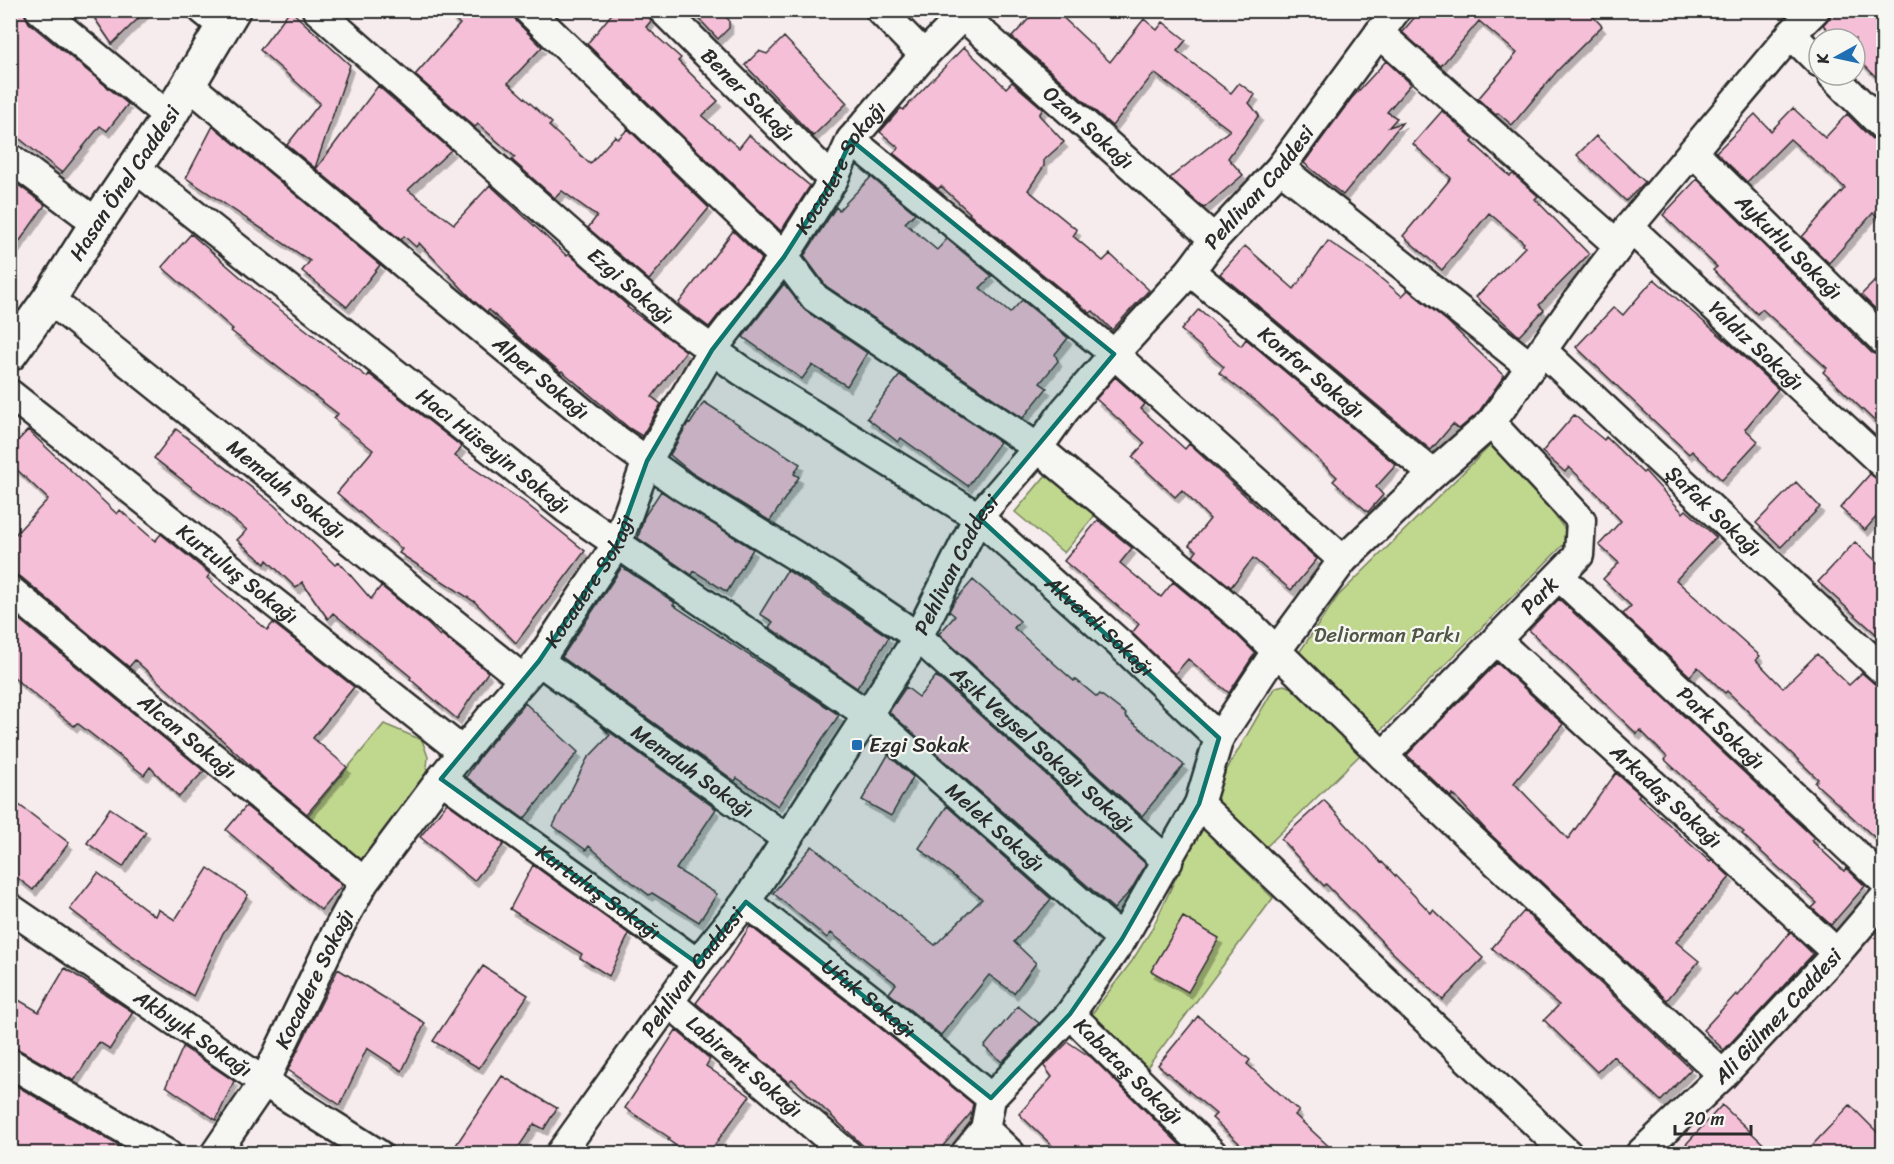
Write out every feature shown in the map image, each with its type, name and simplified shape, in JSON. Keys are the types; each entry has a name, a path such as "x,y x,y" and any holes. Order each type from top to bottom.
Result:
{"main road":[{"name":"Hasan Önel Caddesi","path":"11,351 50,299 97,223 189,85 220,16"}],"street":[{"path":"40,10 169,117"},
{"name":"Ezgi Sokağı","path":"317,10 673,322 742,371 978,517"},
{"path":"528,10 784,257 815,298 1038,448 1238,614 1383,756 1723,1075"},
{"name":"Bener Sokağı","path":"663,10 833,180"},
{"path":"880,10 924,55"},
{"path":"965,1154 985,1129 991,1098 1070,1014 1122,939 1168,862 1199,804 1219,738 1277,650 1343,560 1433,474 1491,423 1624,237 1791,34 1815,10"},
{"name":"Kocadere Sokağı","path":"215,1154 264,1082 336,933 364,882 441,779 531,670 617,544 647,461 712,350 784,257 833,180 851,140 924,55 965,13"},
{"name":"Ozan Sokağı","path":"965,13 1214,239"},
{"name":"Pehlivan Caddesi","path":"560,1154 670,1004 697,963 746,902 918,637 978,517 1038,448 1065,410 1190,271 1214,239 1280,168 1388,22"},
{"name":"Yaldız Sokağı","path":"1388,22 1624,237 1884,465"},
{"path":"1791,34 1807,50"},
{"name":"Alper Sokağı","path":"189,85 600,427 683,487 830,577 918,637"},
{"path":"1844,87 1884,127"},
{"path":"851,140 1114,354 1343,560"},
{"name":"Aykutlu Sokağı","path":"1693,152 1884,341"},
{"path":"10,158 97,223"},
{"name":"Hacı Hüseyin Sokağı","path":"134,167 568,510 868,715"},
{"name":"Şafak Sokağı","path":"1280,168 1537,359 1884,671"},
{"name":"Konfor Sokağı","path":"1190,271 1433,474"},
{"name":"Memduh Sokağı","path":"50,299 531,670 787,839"},
{"name":"Kurtuluş Sokağı","path":"10,394 463,752"},
{"name":"Park","path":"1383,756 1579,555 1581,520 1491,423"},
{"name":"Akverdi Sokağı","path":"978,517 1118,642 1219,738"},
{"name":"Park Sokağı","path":"1558,576 1884,881"},
{"name":"Alcan Sokağı","path":"10,590 364,882"},
{"name":"Aşık Veysel Sokağı Sokağı","path":"918,637 1168,862"},
{"name":"Arkadaş Sokağı","path":"1496,640 1837,953"},
{"name":"Melek Sokağı","path":"868,715 1122,939"},
{"name":"Kurtuluş Sokağı","path":"441,779 697,963"},
{"path":"1199,804 1568,1154"},
{"name":"Ali Gülmez Caddesi","path":"1640,1154 1723,1075 1837,953 1884,898"},
{"name":"Ufuk Sokağı","path":"746,902 878,1005 991,1098"},
{"name":"Akbıyık Sokağı","path":"10,908 264,1082 378,1154"},
{"name":"Labirent Sokağı","path":"670,1004 847,1154"},
{"name":"Kabataş Sokağı","path":"1070,1014 1212,1154"},
{"path":"10,1063 167,1154"},
{"path":"985,1129 1011,1154"}],"highlighted area":[{"path":"851,140 1114,354 978,517 1219,738 1199,804 1122,939 1070,1014 991,1098 746,902 697,963 441,779 539,661 617,544 647,461 712,350 784,257 833,180"}],"shaded area":[{"path":"1883,923 1883,1153 1667,1154 1828,986"}],"green space":[{"name":"Deliorman Parkı","path":"1496,440 1571,537 1376,735 1296,657 1338,596"},
{"path":"1051,469 1100,509 1064,553 1015,512"},
{"name":"Deliorman Parkı","path":"1284,685 1294,689 1361,754 1264,849 1219,803 1215,790 1273,690"},
{"path":"384,724 422,740 428,757 426,776 368,861 354,860 307,817"},
{"path":"1200,826 1273,898 1146,1069 1088,1019 1132,961 1152,929"}],"building":[{"path":"10,10 20,10 24,13 29,23 128,104 107,131 100,126 62,173 10,131"},
{"path":"89,10 147,10 112,44"},
{"path":"290,10 350,65 315,168 287,145 320,103 260,50"},
{"path":"445,10 512,10 517,22 542,47 508,83 552,123 549,126 590,164 615,136 618,139 628,129 709,208 649,280 588,228 597,216 562,191 555,198 512,160 515,157 478,124 475,127 415,75 460,24"},
{"path":"615,10 647,10 651,21 646,27 681,58 678,61 718,101 702,116 739,148 749,135 810,186 781,231 587,44"},
{"path":"691,10 719,10 729,20 729,28 718,39"},
{"path":"1037,10 1055,10 1110,62 1144,19 1157,30 1163,22 1186,40 1177,51 1231,93 1239,83 1255,95 1249,103 1259,115 1228,158 1243,175 1204,208 1170,178 1230,130 1154,73 1112,126 1012,37"},
{"path":"1421,10 1587,10 1602,26 1558,70 1512,125 1478,99 1517,53 1479,21 1441,66 1402,32"},
{"path":"1836,10 1874,10 1884,20 1884,85 1867,68 1867,27 1825,27 1823,25"},
{"path":"784,37 847,103 813,136 745,65 759,51 767,54"},
{"path":"964,47 1006,88 1012,82 1043,109 1039,115 1064,142 1044,160 1044,166 1028,190 1077,230 1073,236 1103,261 1110,254 1149,290 1112,330 1093,311 1090,313 969,214 941,186 938,189 893,153 899,148 880,132 901,108 903,110"},
{"path":"1386,61 1411,84 1387,112 1397,118 1389,127 1402,123 1343,195 1304,163 1351,99"},
{"path":"378,86 451,150 408,190 454,224 490,185 567,256 569,254 627,307 686,351 652,397 661,404 642,436 629,428 522,340 489,310 487,312 474,301 419,243 416,247 404,236 401,240 316,169"},
{"path":"1793,108 1825,138 1847,114 1872,139 1884,144 1884,222 1873,213 1829,263 1802,237 1845,188 1790,139 1747,182 1716,152 1755,114 1771,131"},
{"path":"1442,111 1474,139 1472,142 1510,176 1513,174 1538,196 1535,199 1589,254 1539,305 1544,310 1519,336 1476,297 1525,247 1524,243 1489,213 1442,270 1403,236 1451,178 1413,144"},
{"path":"213,126 380,265 347,307 302,271 310,261 186,178"},
{"path":"1596,136 1645,182 1626,201 1577,155"},
{"path":"871,177 915,213 905,223 937,250 947,239 992,276 980,288 1010,313 1022,300 1068,338 1055,354 1058,361 1040,383 1047,388 1023,418 826,286 804,256 836,207 839,210"},
{"path":"10,179 45,205 10,255"},
{"path":"1697,179 1872,353 1884,357 1884,430 1823,372 1827,368 1762,309 1757,314 1713,270 1717,267 1663,215"},
{"path":"733,231 762,259 709,327 678,304"},
{"path":"191,234 260,294 367,377 369,374 462,447 455,456 524,502 585,551 516,643 475,602 399,553 402,549 337,493 373,450 334,419 338,414 231,331 233,329 162,267"},
{"path":"1328,241 1372,271 1402,296 1408,290 1447,321 1504,376 1478,413 1459,429 1453,424 1431,450 1220,274 1245,246 1294,289"},
{"path":"1884,272 1884,317 1861,295"},
{"path":"1654,279 1778,389 1745,429 1758,441 1722,480 1692,451 1689,454 1576,347 1614,307 1623,315"},
{"path":"784,284 806,311 867,353 847,386 812,365 802,379 743,337"},
{"path":"1199,309 1241,346 1246,339 1396,465 1376,487 1383,495 1368,512 1333,481 1337,477 1258,403 1219,373 1224,367 1181,330"},
{"path":"900,375 1000,442 968,486 901,438 898,442 867,418"},
{"path":"1115,377 1145,404 1141,409 1185,449 1189,444 1317,559 1291,590 1253,558 1231,587 1193,556 1197,551 1189,545 1210,519 1182,490 1175,497 1132,457 1145,443 1096,399"},
{"path":"704,402 800,464 794,474 799,477 770,521 692,473 670,455 688,423 690,424"},
{"path":"1574,415 1604,440 1606,437 1643,473 1645,471 1683,513 1686,510 1716,537 1676,580 1760,656 1756,660 1783,688 1817,654 1849,685 1862,673 1884,692 1884,846 1815,783 1818,779 1727,691 1725,693 1698,667 1690,676 1623,614 1631,606 1603,579 1619,563 1599,545 1621,521 1607,506 1609,505 1569,467 1565,472 1542,452"},
{"path":"176,429 274,505 335,565 339,562 371,599 381,586 440,636 441,634 488,672 457,719 410,679 411,677 333,613 328,619 302,582 296,588 267,560 265,564 237,540 247,530 154,458"},
{"path":"28,430 117,514 120,510 155,541 161,534 210,574 207,578 267,630 273,623 354,687 313,738 347,767 307,814 267,781 135,660 129,667 21,577 10,574 10,540 48,499 10,463 10,449"},
{"path":"1870,474 1884,481 1884,508 1865,530 1840,508"},
{"path":"1796,482 1820,507 1781,547 1756,523"},
{"path":"661,491 753,549 727,592 694,571 692,575 638,538 644,517"},
{"path":"1098,520 1132,548 1120,563 1161,597 1173,582 1236,634 1255,653 1229,693 1188,659 1175,674 1132,633 1139,624 1064,561"},
{"path":"1855,542 1884,568 1884,641 1818,582"},
{"path":"622,567 675,603 673,605 839,715 778,806 737,778 735,781 562,657"},
{"path":"787,570 889,637 857,688 769,627 773,622 760,614"},
{"path":"973,580 1020,621 1014,628 1074,681 1075,679 1097,697 1100,694 1184,765 1142,816 939,634 955,616 949,611 954,602"},
{"path":"1559,599 1814,838 1811,840 1844,871 1846,868 1865,886 1831,925 1812,908 1817,903 1742,834 1744,832 1716,810 1718,808 1665,760 1667,757 1640,730 1637,734 1529,630"},
{"path":"10,612 204,771 179,797 150,767 144,775 77,723 74,726 20,683 10,673"},
{"path":"1497,663 1563,724 1514,783 1568,839 1616,773 1710,862 1712,860 1730,877 1676,942 1699,961 1667,1000 1488,832 1453,794 1451,797 1407,755"},
{"path":"936,676 1146,864 1131,890 1114,909 889,712 906,687 919,697"},
{"path":"525,703 578,752 524,819 466,777 481,755"},
{"path":"600,725 716,809 676,869 717,894 699,922 652,893 649,895 589,846 586,850 553,826 587,759 610,735"},
{"path":"888,755 913,777 891,816 862,800"},
{"path":"10,798 69,843 33,890 10,872"},
{"path":"1324,800 1381,863 1431,913 1433,910 1483,958 1443,1000 1391,951 1326,884 1324,886 1281,839"},
{"path":"447,803 504,844 474,881 420,837"},
{"path":"246,806 342,885 321,910 226,830"},
{"path":"947,806 1051,899 1014,942 1036,963 1014,993 989,975 941,1035 889,993 896,984 831,933 827,938 773,893 812,846 935,945 982,899 919,848"},
{"path":"110,808 146,832 123,867 87,843"},
{"path":"533,865 629,934 609,976 580,958 582,954 510,909"},
{"path":"208,868 248,895 223,933 193,996 131,956 70,909 98,873 155,916 158,909 175,920"},
{"path":"1524,911 1691,1069 1661,1101 1613,1056 1597,1072 1544,1020 1559,1005 1492,948"},
{"path":"1183,917 1219,938 1188,992 1151,971"},
{"path":"750,926 973,1104 971,1113 936,1154 872,1154 792,1079 788,1082 696,1003"},
{"path":"1790,932 1813,954 1724,1050 1703,1030 1736,994 1738,996"},
{"path":"483,966 528,995 479,1068 433,1041"},
{"path":"65,968 133,1012 110,1049 99,1042 74,1081 18,1049 10,1047 10,1009 17,999 39,1012"},
{"path":"338,969 425,1023 402,1071 367,1048 340,1105 288,1070"},
{"path":"1018,1006 1039,1023 1002,1062 984,1047"},
{"path":"1198,1016 1250,1060 1247,1064 1299,1111 1295,1115 1337,1154 1251,1154 1212,1118 1216,1114 1158,1065"},
{"path":"676,1030 710,1059 706,1066 750,1096 708,1154 688,1154 668,1140 670,1138 625,1108"},
{"path":"1068,1042 1092,1058 1189,1154 1061,1154 1019,1114 1052,1077 1044,1066"},
{"path":"183,1047 234,1081 216,1120 166,1086"},
{"path":"502,1076 557,1108 544,1129 534,1124 514,1154 450,1154"},
{"path":"10,1082 133,1154 10,1154"},
{"path":"1722,1105 1774,1154 1677,1154"},
{"path":"1850,1105 1884,1139 1884,1154 1804,1154"}],"place":[{"name":"Ezgi Sokak","path":"857,745"}]}
